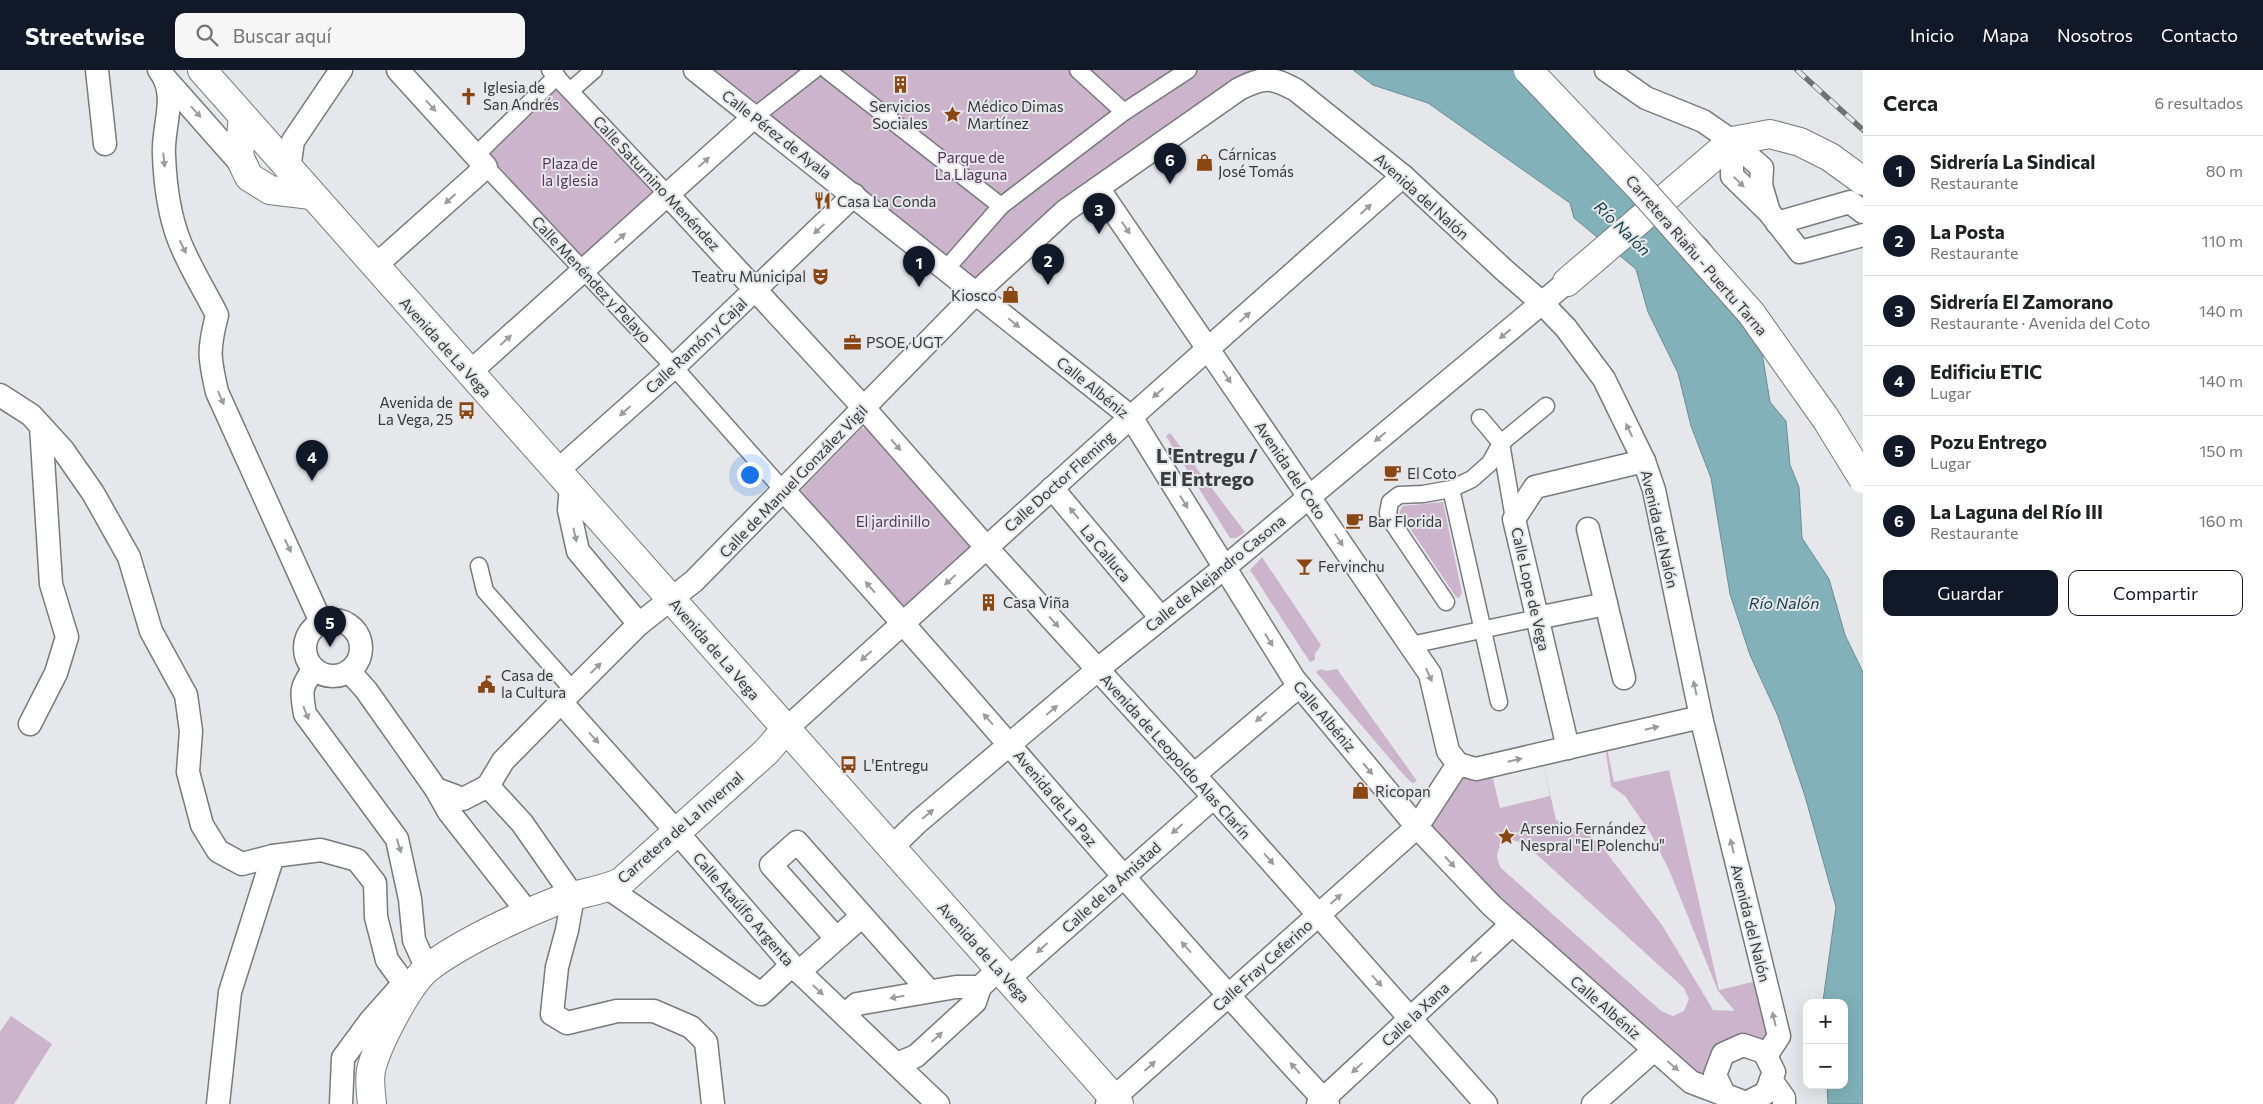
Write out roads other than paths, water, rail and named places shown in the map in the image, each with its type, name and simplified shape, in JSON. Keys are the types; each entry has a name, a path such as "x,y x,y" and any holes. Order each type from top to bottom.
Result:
{"street":[{"path":"97,70 105,144"},
{"name":"Avenida de La Vega","path":"202,70 469,373 892,847 996,978 1113,1102"},
{"path":"270,190 283,182 289,169 293,141 341,70"},
{"name":"Calle Menéndez y Pelayo","path":"398,70 674,367 784,491"},
{"path":"570,91 594,70"},
{"name":"Calle Pérez de Ayala","path":"695,70 976,293"},
{"path":"469,373 755,116 814,70"},
{"path":"827,70 1001,206"},
{"path":"1078,70 1124,112"},
{"path":"946,269 1001,206 1124,112 1188,70"},
{"name":"Carretera Riañu - Puertu Tarna","path":"1528,70 1640,188 1751,313 1826,419 1863,479"},
{"path":"1606,70 1646,98 1703,121 1732,141"},
{"path":"161,73 241,164 249,177 270,190 311,195"},
{"path":"161,73 170,94 163,153 169,200 179,240 217,315 210,344 210,361 218,392 321,622"},
{"path":"375,266 481,161 553,73"},
{"name":"Calle Saturnino Menéndez","path":"553,73 756,288 864,408"},
{"name":"Avenida del Nalón","path":"1278,75 1403,176 1504,270 1542,302 1566,328 1604,379 1644,461 1654,490 1701,717 1779,1036 1766,1056"},
{"name":"Calle de Manuel González Vigil","path":"488,786 503,761 639,624 694,582 976,293 1051,223 1240,89 1258,80 1278,75"},
{"path":"241,164 238,156 243,117"},
{"path":"1567,282 1732,141 1770,134 1800,142 1830,156 1859,177"},
{"path":"1732,141 1732,176 1773,218 1800,252 1863,235"},
{"name":"Calle Doctor Fleming","path":"786,729 1131,417 1403,176"},
{"name":"Avenida del Coto","path":"1098,188 1430,674 1448,751 1458,764"},
{"name":"Calle Ramón y Cajal","path":"564,479 674,367 854,196"},
{"path":"1773,218 1850,202 1863,212"},
{"name":"Calle de Alejandro Casona","path":"892,847 918,822 1098,670 1224,568 1567,282"},
{"name":"Calle Albéniz","path":"976,293 1131,417 1299,686 1417,827 1492,906 1654,1050 1691,1082 1728,1099"},
{"path":"0,395 31,415 63,450 93,493 129,557 151,631 186,695 191,731 188,772 202,825 218,850 242,864 273,856 321,850 357,860 374,884 376,917 387,960 413,981"},
{"path":"1446,602 1388,513 1390,502 1399,495 1423,494 1451,489 1472,480 1490,463 1501,443 1546,406"},
{"name":"Avenida de Leopoldo Alas Clarín","path":"864,408 986,547 1214,797 1486,1104"},
{"path":"1480,418 1501,443 1514,519"},
{"path":"30,724 56,674 67,637 51,584 41,426"},
{"name":"Calle Lope de Vega","path":"1568,748 1514,519 1535,487 1644,461"},
{"path":"564,479 578,551 639,624"},
{"name":"La Calluca","path":"1052,488 1161,618"},
{"path":"1451,489 1499,702"},
{"name":"Avenida de La Paz","path":"784,491 1011,745 1122,876 1323,1102"},
{"path":"1588,529 1624,678"},
{"path":"479,566 485,591 567,696"},
{"path":"1410,645 1606,604"},
{"path":"331,619 342,620 352,626 359,635 362,646 360,657 355,667 349,671 335,676 324,675 314,669 306,655 306,638 312,629 321,622 331,619"},
{"path":"314,669 304,682 302,696 304,714 397,839 408,890 414,940 413,981 379,1047 371,1071 372,1104"},
{"path":"349,671 366,690 436,789 449,812 529,914"},
{"path":"1194,775 1299,686"},
{"name":"Calle Ataúlfo Argenta","path":"567,696 676,831 796,969 938,1104"},
{"path":"1458,764 1476,769 1701,717"},
{"name":"Carretera de La Invernal","path":"413,981 465,946 529,914 573,896 608,888 621,882 766,752 786,729"},
{"name":"Calle Fray Ceferino","path":"1113,1102 1229,995 1417,827 1458,764"},
{"path":"436,789 463,799 488,786 522,823 573,896 567,930 557,966 552,1014 567,1023 617,1011 654,1011 691,1027 706,1042 713,1104"},
{"name":"Calle de la Amistad","path":"898,1064 916,1056 975,1002 996,978 1122,876 1214,797"},
{"path":"836,938 772,865 796,842 929,991"},
{"path":"218,1104 230,992 273,856"},
{"path":"608,888 761,994 796,969 862,916"},
{"name":"Calle la Xana","path":"1323,1102 1512,924"},
{"path":"845,1015 857,1004 996,978"},
{"path":"341,1104 343,1058 371,1020 413,981"},
{"path":"1743,1045 1764,1052 1774,1072 1771,1080 1766,1093 1746,1103 1728,1099 1715,1075 1722,1054 1743,1045"},
{"path":"1593,1104 1654,1050"},
{"path":"1771,1080 1784,1098 1784,1104"}],"water":[{"name":"Río Nalón","path":"1353,70 1515,70 1707,240 1754,304 1770,402 1786,421 1790,465 1799,487 1802,538 1829,579 1845,635 1863,672 1863,1104 1828,1104 1827,1089 1848,1089 1848,999 1824,999 1836,907 1805,796 1778,716 1750,655 1730,594 1711,478 1691,426 1678,373 1648,312 1636,269 1574,218 1570,203 1428,103 1373,85"}],"railway":[{"path":"1797,70 1863,130"}],"place":[{"name":"Servicios Sociales","path":"900,85"},
{"name":"Iglesia de San Andrés","path":"469,96"},
{"name":"Médico Dimas Martínez","path":"953,115"},
{"name":"Cárnicas José Tomás","path":"1204,163"},
{"name":"La Laguna del Río III","path":"1170,184"},
{"name":"Casa La Conda","path":"823,201"},
{"name":"Sidrería El Zamorano","path":"1099,234"},
{"name":"Teatru Municipal","path":"820,276"},
{"name":"La Posta","path":"1048,285"},
{"name":"Sidrería La Sindical","path":"919,287"},
{"name":"Kiosco","path":"1011,295"},
{"name":"PSOE, UGT","path":"852,342"},
{"name":"Avenida de La Vega, 25","path":"467,411"},
{"name":"El Coto","path":"1393,473"},
{"name":"Edificiu ETIC","path":"312,481"},
{"name":"Bar Florida","path":"1354,521"},
{"name":"Fervinchu","path":"1304,566"},
{"name":"Casa Viña","path":"989,602"},
{"name":"Pozu Entrego","path":"330,647"},
{"name":"Casa de la Cultura","path":"487,684"},
{"name":"L'Entregu","path":"849,765"},
{"name":"Ricopan","path":"1361,791"},
{"name":"Arsenio Fernández Nespral \"El Polenchu\"","path":"1506,837"}],"district":[{"name":"L'Entregu / El Entrego","path":"1207,466"}],"park label":[{"name":"Parque de La Llaguna","path":"971,166"},
{"name":"Plaza de la Iglesia","path":"570,172"},
{"name":"El jardinillo","path":"893,521"}]}
